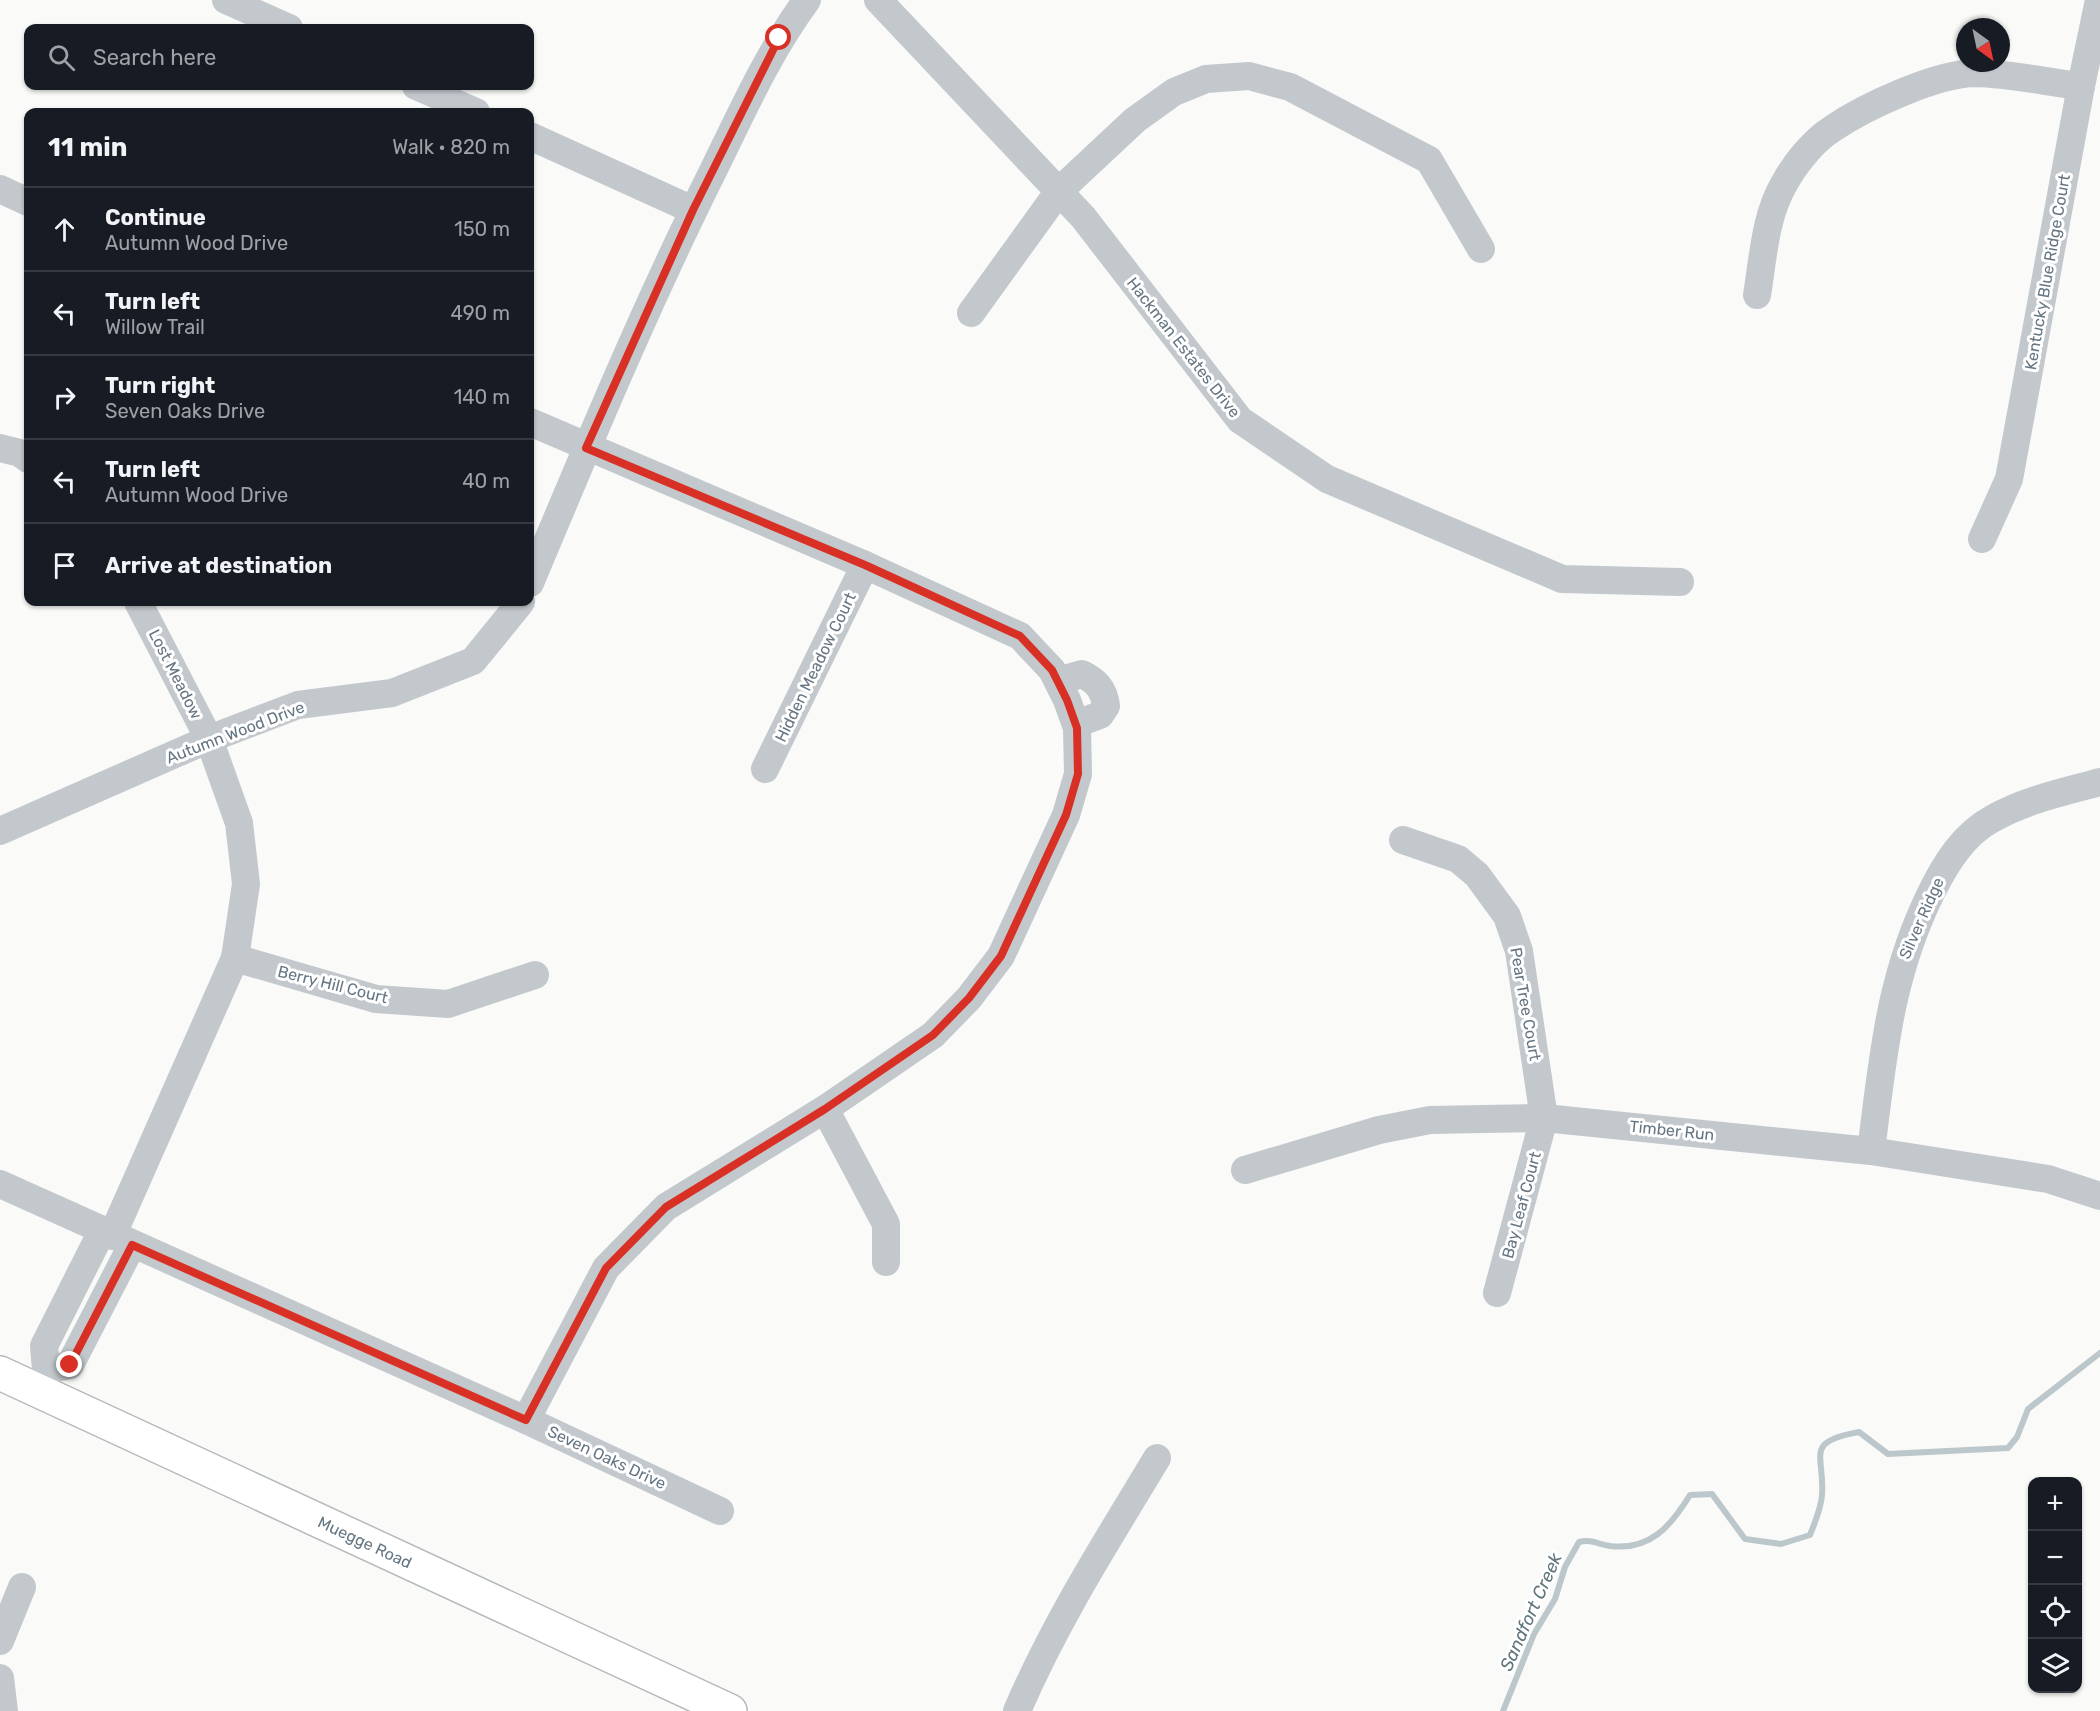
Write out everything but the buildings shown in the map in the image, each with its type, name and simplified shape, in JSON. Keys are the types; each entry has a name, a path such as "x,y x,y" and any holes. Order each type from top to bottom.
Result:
{"main road":[{"name":"Muegge Road","path":"0,1373 41,1380 690,1703 730,1711"}],"street":[{"path":"226,0 280,24"},
{"path":"534,573 586,448 693,210 779,38 807,0"},
{"name":"Hackman Estates Drive","path":"878,0 1083,217 1240,420 1327,479 1562,579 1680,582"},
{"name":"Kentucky Blue Ridge Court","path":"1982,538 2009,479 2081,86 2099,0"},
{"path":"1756,295 1769,224 1783,184 1806,153 1830,129 1888,98 1930,83 1975,73 2081,86"},
{"path":"971,313 1059,191 1135,120 1174,92 1206,78 1249,76 1290,87 1429,160 1481,249"},
{"path":"425,90 467,108"},
{"path":"534,138 693,210"},
{"path":"0,189 24,200"},
{"path":"526,1420 606,1268 666,1207 825,1109 933,1035 969,998 1001,956 1066,815 1078,774 1076,724 1058,681 1052,670 1020,636 865,565 586,448 534,424"},
{"name":"Hidden Meadow Court","path":"765,770 865,565"},
{"name":"Lost Meadow","path":"140,606 209,739 240,823 246,884 235,958"},
{"name":"Autumn Wood Drive","path":"0,831 209,739 298,705 392,693 473,661 518,606"},
{"name":"Silver Ridge","path":"1871,1151 1887,1023 1901,963 1922,911 1944,866 1966,840 1991,819 2023,805 2100,782"},
{"name":"Pear Tree Court","path":"1403,840 1458,859 1477,874 1507,916 1519,951 1544,1118"},
{"path":"41,1380 70,1365 115,1237 235,958"},
{"name":"Berry Hill Court","path":"235,958 376,999 448,1004 535,975"},
{"path":"825,1109 886,1224 886,1262"},
{"name":"Timber Run","path":"1245,1170 1379,1130 1430,1120 1544,1118 1871,1151 2048,1179 2100,1196"},
{"name":"Bay Leaf Court","path":"1497,1293 1544,1118"},
{"name":"Seven Oaks Drive","path":"0,1184 526,1420 720,1510"},
{"path":"1017,1711 1039,1660 1087,1573 1157,1458"},
{"path":"0,1641 22,1587"},
{"path":"0,1678 4,1711"}],"waterway":[{"name":"Sandfort Creek","path":"1503,1711 1534,1634 1555,1599 1565,1567 1579,1542 1591,1541 1624,1547 1637,1544 1648,1540 1667,1526 1690,1495 1712,1494 1745,1539 1781,1544 1810,1535 1821,1500 1821,1452 1823,1446 1830,1440 1859,1432 1888,1454 2008,1448 2017,1437 2028,1409 2100,1353"}],"route":[{"path":"70,1365 132,1245 526,1420 606,1268 666,1207 825,1109 933,1035 969,998 1001,956 1066,815 1078,774 1077,728 1067,700 1052,670 1020,636 865,565 586,448 693,210 779,38"}]}
